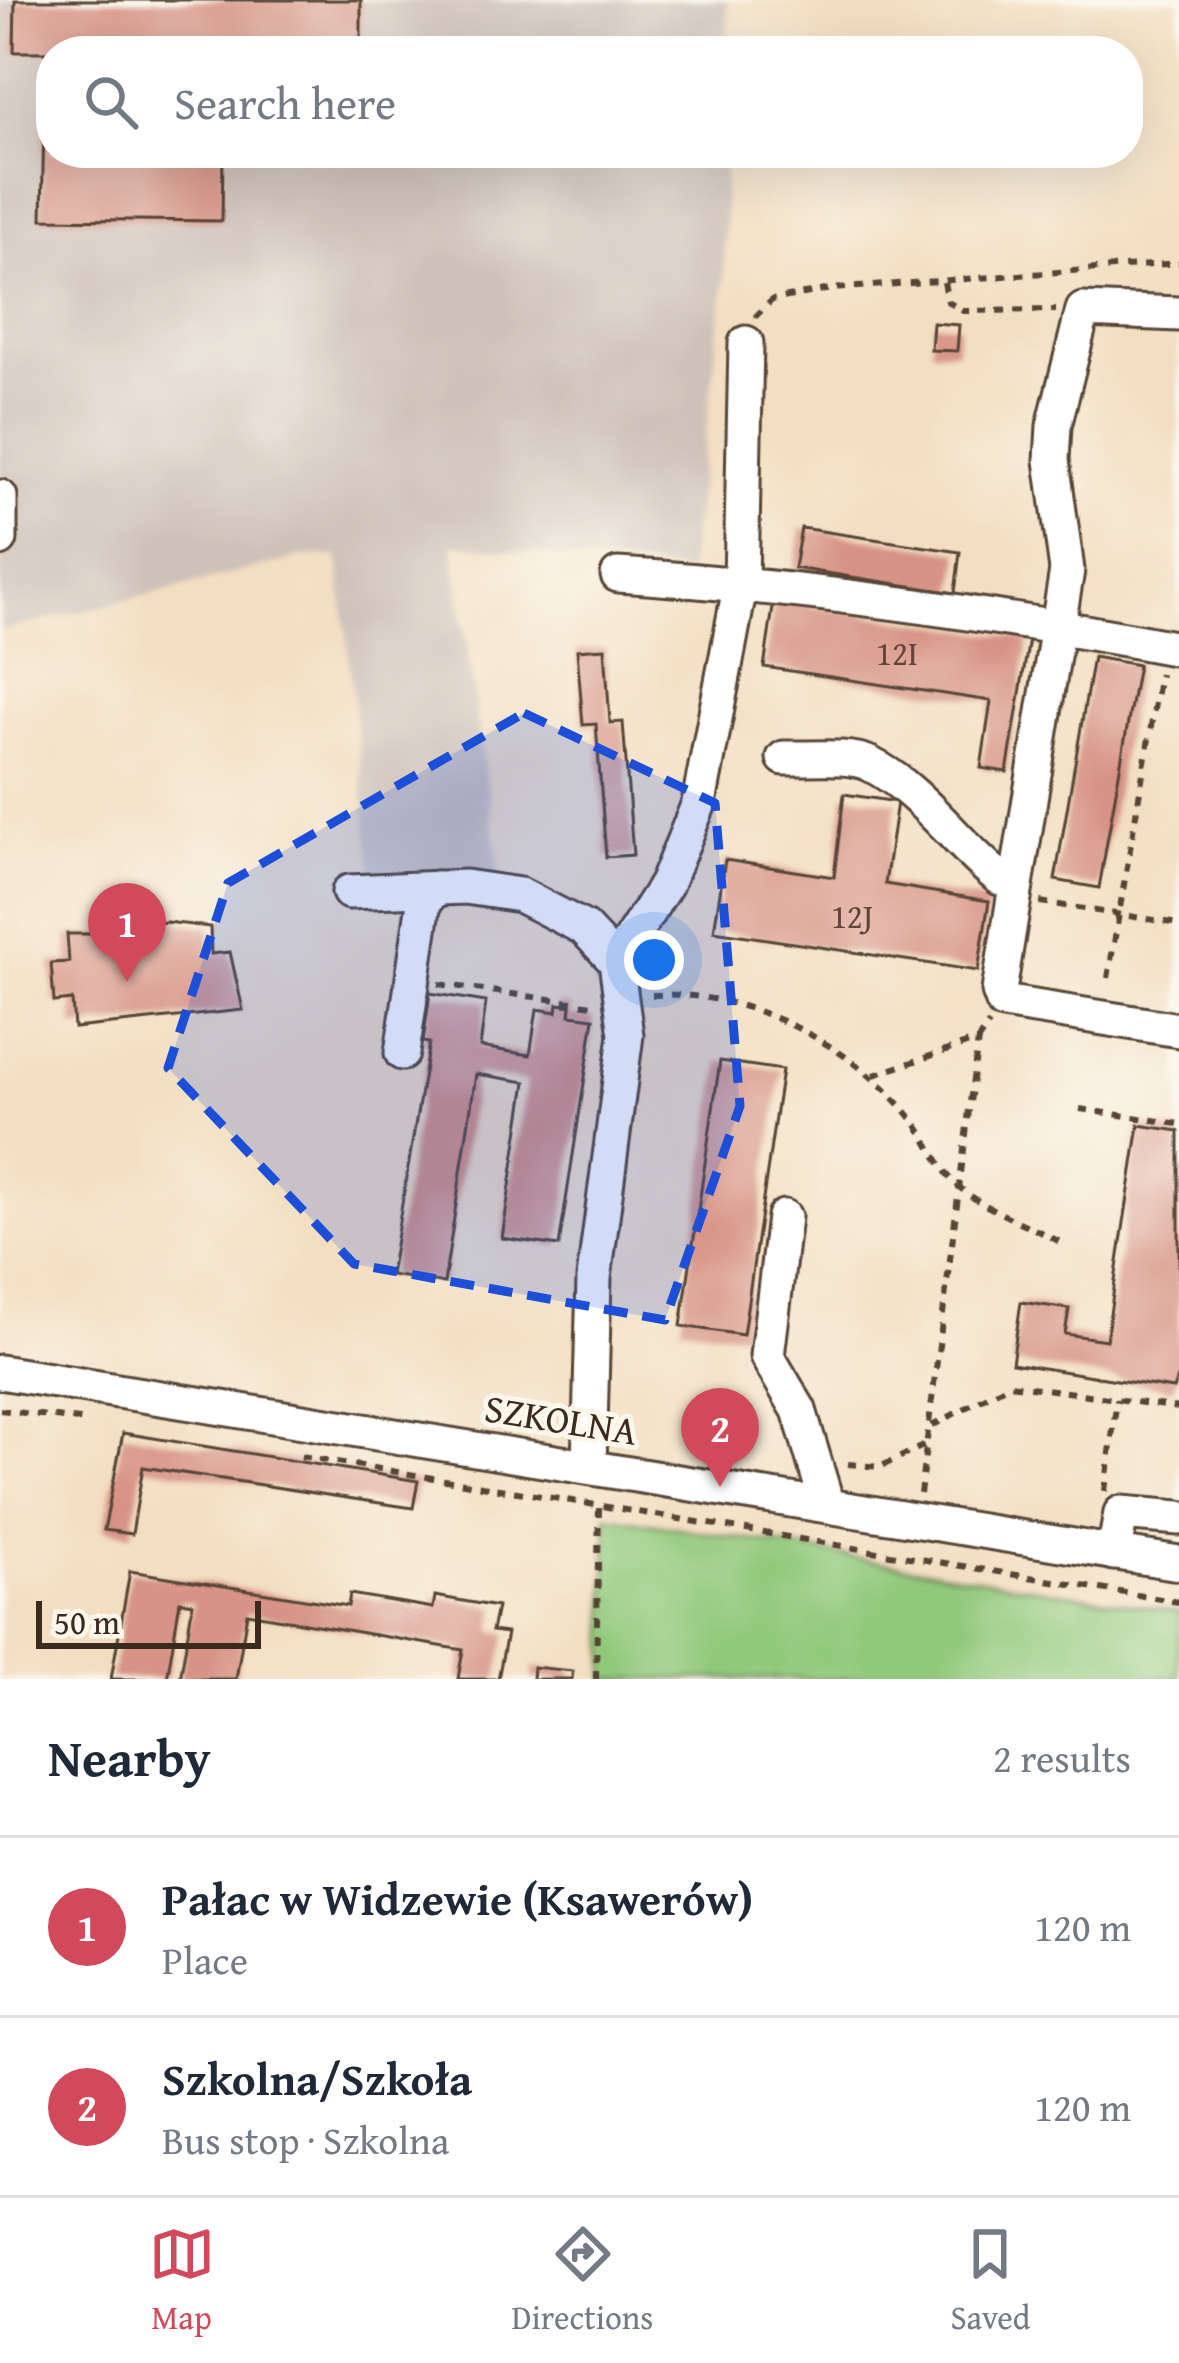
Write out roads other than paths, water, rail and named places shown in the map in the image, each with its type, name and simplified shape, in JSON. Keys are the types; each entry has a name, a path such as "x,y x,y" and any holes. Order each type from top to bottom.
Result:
{"street":[{"path":"1179,314 1083,310 1054,426 1052,460 1067,570 1006,888 999,991 1004,1002 1179,1030"},
{"path":"616,962 666,884 699,803 741,582 746,343"},
{"path":"0,497 0,539"},
{"path":"618,575 741,582 1056,626 1172,648"},
{"path":"784,758 867,762 926,805 959,847 1006,888"},
{"path":"402,1052 424,902 436,888"},
{"path":"349,892 483,889 540,902 584,928 616,962 626,1035 593,1278 589,1466"},
{"path":"784,1217 767,1356 782,1375 827,1504"},
{"name":"SZKOLNA","path":"0,1372 1179,1564"},
{"path":"1114,1552 1121,1513 1179,1517"}],"place":[{"name":"Pałac w Widzewie (Ksawerów)","path":"127,982"},
{"name":"Szkolna/Szkoła","path":"720,1487"}]}
